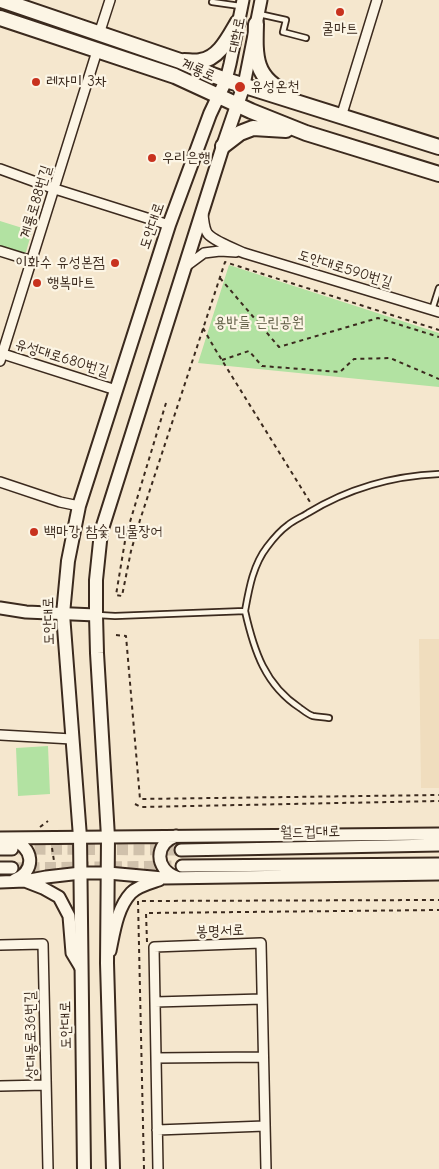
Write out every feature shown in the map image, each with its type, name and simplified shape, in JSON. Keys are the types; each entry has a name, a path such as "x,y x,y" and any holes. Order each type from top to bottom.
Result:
{"main road":[{"name":"계룡로","path":"1,0 180,61 226,80 439,147"},
{"name":"계룡로","path":"0,18 175,76 237,105 306,132 439,174"},
{"path":"257,19 255,51 257,62 264,74 269,82 278,89 290,93 310,106"},
{"path":"180,61 201,61 219,52 238,22"},
{"name":"대학로","path":"218,96 226,80"},
{"name":"대학로","path":"237,105 244,86"},
{"name":"도안대로","path":"84,1169 80,837 63,614 68,561 79,506 169,225 218,96"},
{"path":"114,1169 107,963 108,837 97,662 96,615 96,580 101,532 237,105"},
{"path":"223,146 240,133 253,128 274,128 306,132"}],"street":[{"path":"99,34 110,0"},
{"name":"대학로","path":"244,86 261,0"},
{"path":"341,117 377,0"},
{"name":"대학로","path":"226,80 242,3"},
{"name":"계룡로88번길","path":"1,356 98,51"},
{"path":"0,169 55,189 169,225"},
{"path":"203,210 205,228 209,235 223,244 244,253"},
{"path":"184,267 204,253 220,250 244,253"},
{"path":"0,251 32,261"},
{"name":"도안대로590번길","path":"244,253 435,311"},
{"name":"유성대로680번길","path":"1,356 116,390"},
{"path":"0,482 60,502 79,506"},
{"path":"0,608 26,612 96,615"},
{"path":"0,735 72,739"},
{"path":"5,844 80,837 439,834"},
{"path":"180,836 174,837 164,844 160,856 160,863 164,870 176,877 183,872 439,874"},
{"path":"5,844 16,840 28,852 30,860 25,874 20,878 5,882"},
{"name":"월드컵대로","path":"181,850 439,845"},
{"path":"107,963 121,907 132,892 149,883 183,872 439,864"},
{"path":"0,868 12,868"},
{"path":"5,882 81,873 108,873 163,878"},
{"path":"25,881 59,897 69,916 72,953 82,968"},
{"name":"봉명서로","path":"150,945 261,943 266,1169"},
{"name":"상대동로36번길","path":"0,945 43,944 48,1169"},
{"path":"150,945 155,1002 158,1169"},
{"path":"155,1002 262,999"},
{"path":"156,1058 263,1057"},
{"path":"0,1086 46,1085"},
{"path":"157,1130 265,1126"}],"lane":[{"path":"212,2 242,3"},
{"path":"257,19 286,20 283,32 306,38"},
{"path":"435,311 439,288"},
{"path":"329,718 312,716 290,701 272,681 261,664 250,634 245,611 251,578 259,560 266,548 287,525 334,498 369,485 396,478 439,474"},
{"path":"96,615 115,616 245,611"}],"path":[{"path":"166,403 126,535 116,595 122,596 140,520 225,262 439,330"},
{"path":"220,278 279,348 378,318 439,337"},
{"path":"204,328 310,502"},
{"path":"222,360 249,351 262,366 340,372 354,359 390,358 439,379"},
{"path":"116,635 126,636 140,799 439,795"},
{"path":"135,804 140,807 439,801"},
{"path":"52,848 54,861"},
{"path":"144,1169 138,901 439,900"},
{"path":"150,945 146,913 439,910"}],"shaded area":[{"path":"419,639 439,639 439,788 421,788"}],"green space":[{"path":"0,221 32,231 26,252 20,256 0,250"},
{"name":"용반들 근린공원","path":"229,265 439,333 439,387 198,363"},
{"path":"48,746 50,794 18,796 16,748"}],"tunnel":[{"path":"18,849 181,850"},
{"path":"12,868 182,866"}],"place":[{"name":"쿨마트","path":"340,12"},
{"name":"레자미 3차","path":"36,82"},
{"name":"유성온천","path":"240,87"},
{"name":"우리은행","path":"152,158"},
{"name":"이화수 유성본점","path":"115,263"},
{"name":"행복마트","path":"37,283"},
{"name":"백마강 참숯 민물장어","path":"34,532"}]}
